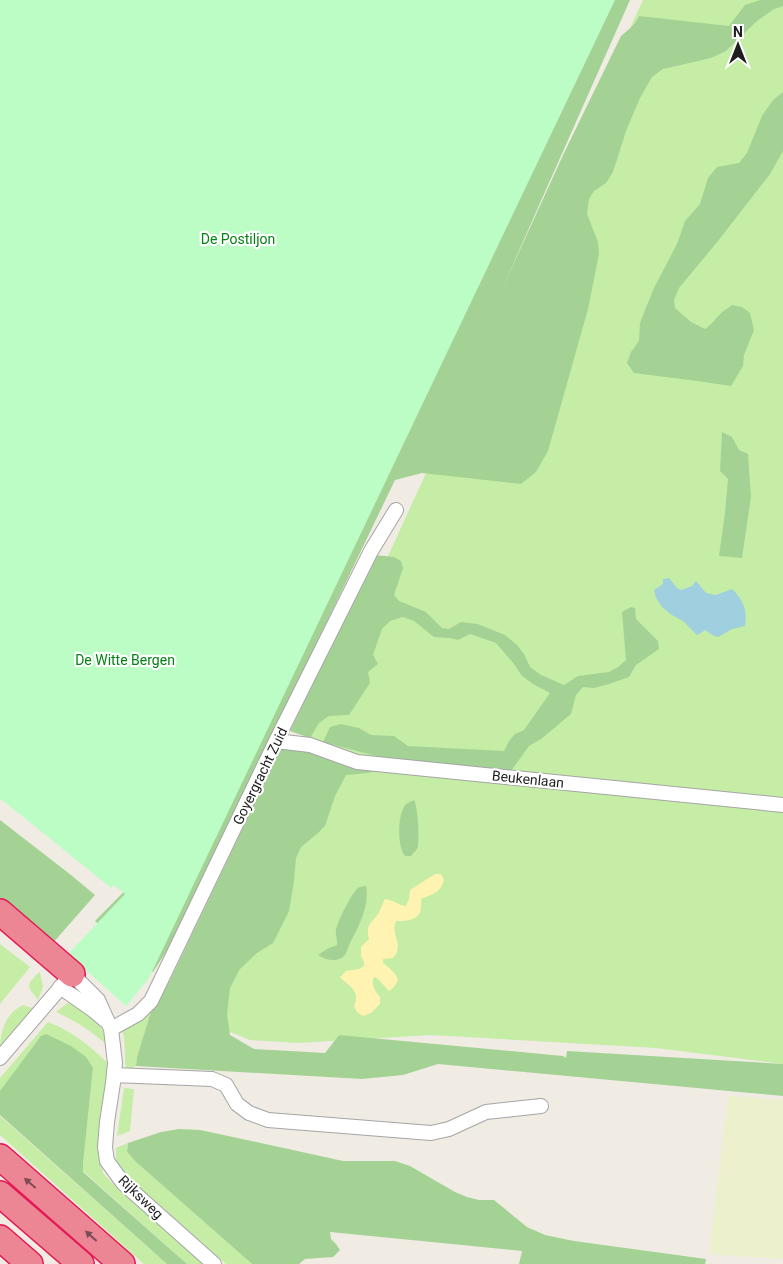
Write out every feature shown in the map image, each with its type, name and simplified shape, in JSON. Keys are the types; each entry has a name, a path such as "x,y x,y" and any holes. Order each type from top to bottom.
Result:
{"highway":[{"path":"0,912 66,981"},
{"path":"0,931 39,965 66,981"},
{"path":"0,1157 122,1264"},
{"path":"0,1194 81,1264"},
{"path":"0,1238 30,1264"}],"street":[{"name":"Goyergracht Zuid","path":"109,1026 138,1014 151,1001 276,741 371,551 396,510"},
{"name":"Beukenlaan","path":"276,741 310,745 356,762 783,805"},
{"name":"Rijksweg","path":"66,981 98,1000 109,1026 115,1063 107,1122 105,1147 107,1161 123,1183 214,1264"},
{"path":"0,1058 66,981"},
{"path":"113,1079 212,1079 226,1085 236,1104 249,1113 268,1120 431,1133 449,1129 486,1112 541,1106"}],"green space":[{"name":"De Postiljon","path":"0,0 630,0 502,289 564,153 621,36 633,25 639,16 729,26 745,5 760,0 783,0 783,6 774,9 757,21 726,51 711,58 663,69 652,77 640,98 626,131 613,172 606,183 594,191 589,199 587,214 598,242 599,254 588,309 548,451 536,472 521,484 422,473 395,480 175,938 153,972 95,921 165,850"},
{"name":"De Postiljon","path":"0,0 615,0 149,978 126,1006 68,954 125,894 114,885 111,888 0,799"},
{"path":"643,0 783,0 783,1064 656,1048 430,1035 298,1043 250,1040 205,1022 211,942"},
{"path":"783,92 783,151 770,174 679,288 674,300 675,308 691,322 705,329 732,305 742,307 750,313 754,330 744,355 743,366 731,386 634,373 627,363 631,352 639,341 640,323 654,288 677,244 685,221 700,204 708,178 717,167 739,163 747,153 762,116 773,100"},
{"path":"722,432 732,437 739,450 748,454 751,497 742,558 719,556 728,479 720,471"},
{"path":"375,555 394,557 401,561 403,568 394,595 399,601 426,612 442,628 449,629 461,622 478,624 505,635 517,645 530,667 541,675 564,685 578,676 609,672 626,660 622,612 631,607 635,608 636,619 658,641 659,649 636,665 629,677 594,688 583,687 576,695 571,714 541,739 529,746 511,771 387,759 323,742 330,727 341,724 359,728 371,735 394,736 408,746 504,751 515,734 524,730 550,693 522,676 496,643 470,634 458,640 434,637 414,621 403,617 390,621 382,629 373,655 378,664 368,672 370,683 349,715 329,716 319,723 310,738 290,731"},
{"path":"283,744 377,771 346,775 335,796 325,826 301,847 296,858 289,911 273,943 257,953 240,969 230,988 227,1014 230,1035 254,1049 325,1053 339,1035 563,1056 566,1058 567,1051 783,1064 783,1096 438,1064 403,1075 362,1079 136,1066 152,1008 158,1003 173,974"},
{"path":"414,800 418,845 411,856 405,856 399,838 401,815 406,804"},
{"path":"0,820 95,895 52,944 0,900"},
{"path":"366,886 365,909 345,955 334,960 318,955 337,945 336,930 345,908 355,891 359,887"},
{"path":"0,944 30,967 0,1004"},
{"path":"39,972 43,987 38,1000 29,988 30,982"},
{"path":"69,1002 83,1009 94,1018 102,1030 107,1045 83,1027 56,1012"},
{"path":"23,1005 35,1009 0,1049 4,1024 14,1011"},
{"path":"152,1008 136,1066 126,1072 124,1037 121,1028"},
{"path":"48,1022 79,1039 107,1062 106,1088 98,1154 103,1173 116,1187 203,1264 187,1264 83,1171 93,1068 0,1091 0,1078"},
{"path":"46,1034 71,1046 86,1057 93,1068 83,1172 187,1264 167,1264 0,1115 0,1091 41,1036"},
{"path":"124,1088 134,1089 130,1131 117,1136"},
{"path":"728,1096 783,1100 783,1259 709,1254"},
{"path":"0,1116 167,1264 144,1264 0,1135"},
{"path":"179,1129 200,1130 343,1161 395,1161 410,1166 467,1197 479,1200 494,1200 527,1227 545,1235 574,1241 706,1259 705,1264 519,1264 522,1251 330,1232 331,1239 340,1250 333,1257 305,1259 299,1264 252,1264 127,1152 128,1143 161,1132"},
{"path":"128,1143 127,1152 136,1162 252,1264 226,1264 124,1174 116,1162 116,1148"}],"sand":[{"path":"435,874 441,874 444,880 436,892 421,899 420,911 416,918 396,921 395,931 398,949 393,958 383,959 383,963 394,972 398,980 389,991 374,977 373,986 380,997 380,1004 371,1013 363,1016 357,1012 354,1006 356,996 353,989 340,977 346,971 359,969 364,966 361,947 369,939 369,925 378,914 385,899 406,906 410,890"}],"water":[{"path":"669,578 681,590 692,586 696,581 706,593 716,595 732,589 744,606 746,615 745,626 732,629 718,637 705,630 697,635 683,621 662,607 656,598 654,590 663,584 663,579"}],"park label":[{"name":"De Witte Bergen","path":"125,660"}]}
